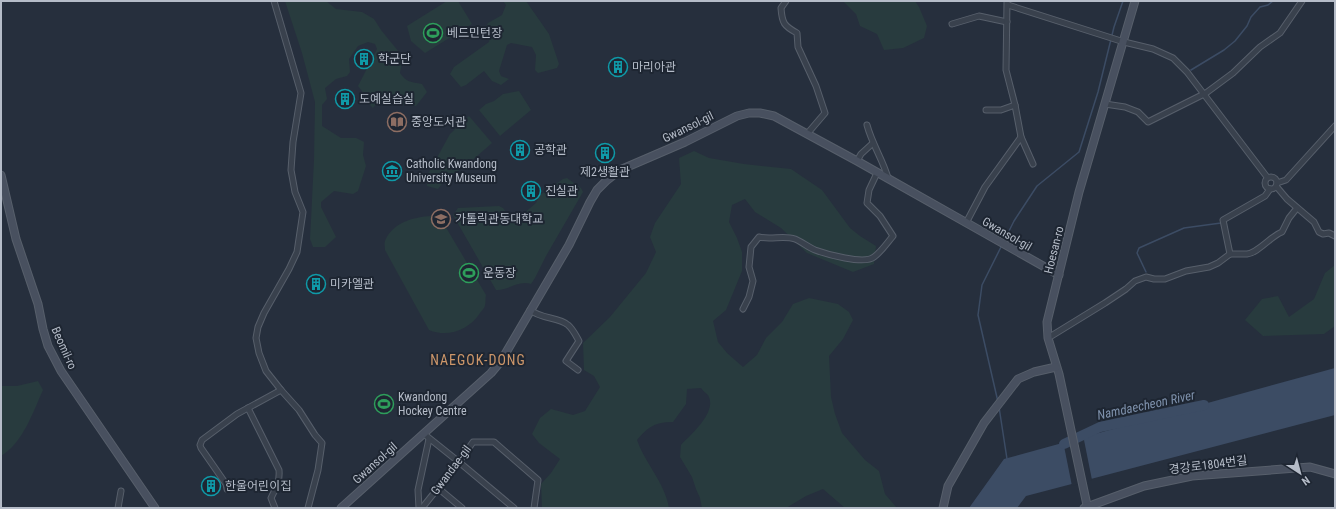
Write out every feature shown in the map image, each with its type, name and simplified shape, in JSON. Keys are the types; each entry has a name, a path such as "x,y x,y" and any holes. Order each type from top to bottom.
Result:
{"street":[{"path":"274,1 301,93 293,142 291,170 295,192 304,212 297,252 264,313 256,338 262,364 281,390 299,410 314,435 322,443 318,470 308,508"},
{"path":"786,1 781,8 782,18 786,27 797,33 798,47 816,86 825,112 807,134"},
{"name":"Hoesan-ro","path":"1085,507 1085,497 1057,370 1048,338 1047,322 1079,192 1135,1"},
{"path":"1105,104 1125,107 1138,112 1148,122 1203,94 1232,73 1260,47 1280,33 1302,1"},
{"path":"1033,164 1021,137 1006,70 1007,3 1124,42 1153,48 1173,58 1187,72 1267,178"},
{"path":"952,24 979,16 1007,22"},
{"path":"986,110 1001,110 1015,105"},
{"name":"Gwansol-gil","path":"342,508 426,436 491,373 501,361 569,245 583,214 597,190 606,181 620,170 685,142 725,121 749,113 760,113 774,116 888,178 1059,275"},
{"path":"868,125 873,143 885,166 888,178"},
{"path":"1230,254 1223,220 1265,196 1270,189 1286,180 1335,126"},
{"path":"966,223 985,187 1021,137"},
{"path":"857,161 860,154 873,143"},
{"path":"743,309 749,297 753,281 749,267 751,247 759,237 767,239 787,237 796,239 815,250 829,254 861,260 873,258 893,236 880,216 868,203 869,190 877,173"},
{"name":"Beomil-ro","path":"1,175 19,249 38,304 43,329 55,361 155,508"},
{"path":"1267,178 1273,176 1276,179 1277,185 1287,199 1314,222 1319,232 1323,234 1329,233 1335,236"},
{"path":"1267,178 1265,183 1266,187 1270,189"},
{"path":"1048,338 1105,303 1135,281 1146,277 1165,279 1186,271 1209,267 1218,263 1230,254 1247,254 1255,250 1276,234 1282,232 1289,218 1297,208"},
{"path":"530,310 537,315 554,319 568,325 579,341 566,361 578,370"},
{"path":"943,508 948,486 984,423 1018,379 1034,372 1057,370"},
{"path":"227,489 226,484 201,448 200,444 202,440 237,414 281,390"},
{"path":"248,408 279,470 280,477 278,485 271,498 275,508"},
{"path":"419,508 418,490 426,436 514,508"},
{"name":"Gwandae-gil","path":"422,508 473,442 494,442 538,480 534,508"},
{"name":"경강로1804번길","path":"1085,507 1144,486 1192,476 1310,467 1335,474"},
{"path":"438,488 462,508"},
{"path":"118,508 121,491"}],"shaded area":[{"path":"285,1 326,1 336,9 362,12 374,19 403,57 400,73 409,81 422,84 427,92 416,106 377,103 373,108 366,101 365,95 358,86 377,49 375,44 368,42 358,46 349,59 350,72 347,76 336,79 325,88 327,99 322,105 322,126 341,138 356,138 364,142 363,155 366,166 358,191 353,194 334,191 321,202 321,207 336,237 325,247 313,247 310,239 315,102 302,53"},
{"name":"베드민턴장","path":"447,1 458,1 472,24 425,53 411,41 407,26"},
{"path":"503,1 526,1 549,34 559,64 557,68 538,73 535,70 536,55 532,47 511,43 507,45 499,71 501,76 509,79 501,85 492,81 484,71 466,85 461,87 450,74 454,67 489,42 490,37 485,28 488,23 502,15 506,5"},
{"path":"843,1 915,1 927,26 924,38 903,48 884,50 877,34 860,26 856,14"},
{"path":"519,91 531,110 500,136 479,110 503,94"},
{"path":"469,116 492,143 469,163 444,181 438,189 427,186 428,174 450,134"},
{"path":"694,151 709,158 744,164 791,169 822,190 850,228 876,246 874,264 853,272 807,253 781,228 755,212 745,199 732,205 729,222 742,252 742,271 726,310 713,321 718,342 727,353 743,367 757,355 766,338 782,322 793,304 809,298 838,304 849,312 853,320 843,339 829,356 831,397 835,414 842,433 865,460 879,471 885,494 897,508 845,508 823,489 806,496 786,508 702,508 692,477 680,457 681,445 697,429 709,408 710,402 708,395 701,388 687,389 686,404 673,422 661,423 652,426 637,440 663,490 669,508 542,508 541,484 551,473 560,459 539,443 532,434 540,418 551,409 573,415 585,411 600,387 594,376 584,370 583,343 610,317 646,273 656,252 650,237 655,223 681,184 679,158"},
{"path":"567,178 581,188 583,192 535,278 531,284 522,283 505,289 496,290 453,215 458,208 499,206 503,208 512,219 516,220 536,203 540,195 563,179"},
{"path":"431,216 441,219 486,295 484,307 475,319 464,328 451,333 429,330 385,250 385,241 393,229 411,219"},
{"path":"1335,265 1335,326 1324,334 1263,336 1245,320 1262,299 1278,296 1289,317 1314,299 1325,273"},
{"path":"38,381 43,390 31,417 15,443 1,456 1,386 17,386"}],"water":[{"path":"1335,368 1335,415 1026,496 1017,508 969,508 1004,459"}],"pier":[{"path":"1083,435 1092,480 1072,486 1063,441"}],"waterway":[{"path":"1004,241 1014,221 1037,186 1079,152 1098,92 1114,27 1123,1"},
{"path":"1191,70 1224,50 1235,41 1247,26 1251,17 1260,7 1268,5 1273,1"},
{"path":"1146,272 1137,253 1139,248 1184,228 1221,223"},
{"path":"998,402 978,315 982,285 1002,245"},
{"name":"Namdaecheon River","path":"1064,444 1100,427 1204,405"},
{"path":"999,407 1007,459"}],"place":[{"name":"베드민턴장","path":"433,33"},
{"name":"학군단","path":"364,59"},
{"name":"마리아관","path":"618,67"},
{"name":"도예실습실","path":"345,99"},
{"name":"중앙도서관","path":"397,122"},
{"name":"공학관","path":"520,150"},
{"name":"제2생활관","path":"605,153"},
{"name":"Catholic Kwandong University Museum","path":"392,171"},
{"name":"진실관","path":"531,191"},
{"name":"가톨릭관동대학교","path":"441,219"},
{"name":"운동장","path":"469,273"},
{"name":"미카엘관","path":"316,284"},
{"name":"Kwandong Hockey Centre","path":"384,404"},
{"name":"한울어린이집","path":"211,486"}],"district":[{"name":"NAEGOK-DONG","path":"478,360"}]}
